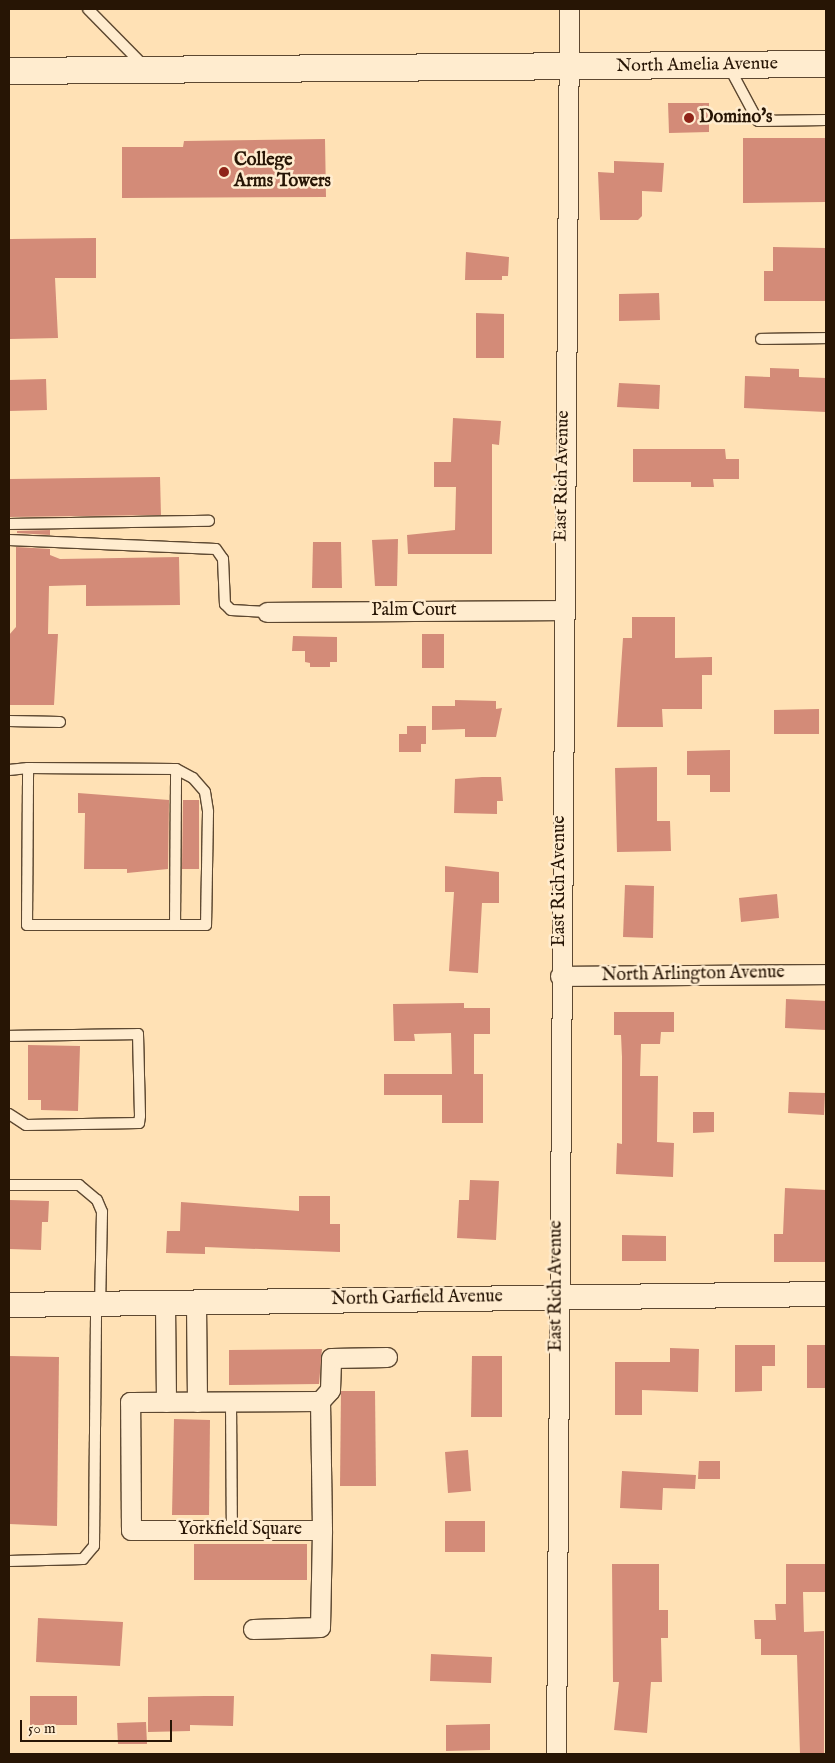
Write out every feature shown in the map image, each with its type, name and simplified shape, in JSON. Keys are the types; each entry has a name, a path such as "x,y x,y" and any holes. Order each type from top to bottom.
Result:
{"main road":[{"name":"North Amelia Avenue","path":"9,71 568,69 826,64"}],"street":[{"name":"East Rich Avenue","path":"556,1754 562,610 569,9"},
{"name":"Palm Court","path":"267,612 562,610"},
{"name":"North Arlington Avenue","path":"560,976 826,974"},
{"name":"North Garfield Avenue","path":"9,1306 557,1296 826,1294"},
{"path":"165,1304 166,1402"},
{"path":"196,1304 197,1402"},
{"path":"320,1401 330,1390 331,1358 387,1357"},
{"name":"Yorkfield Square","path":"320,1401 322,1530 131,1530 130,1402 231,1402 320,1401"},
{"path":"253,1629 320,1626 322,1530"}],"lane":[{"path":"88,9 149,70"},
{"path":"728,66 758,120 826,120"},
{"path":"761,339 826,338"},
{"path":"9,524 209,521"},
{"path":"9,540 216,548 223,559 224,604 231,610 267,612"},
{"path":"9,721 60,722"},
{"path":"9,770 28,768 176,769 205,792 208,812 206,925 27,925 28,768"},
{"path":"175,925 176,769"},
{"path":"9,1036 138,1034 140,1116 139,1123 26,1125 9,1114"},
{"path":"9,1184 79,1185 97,1200 102,1212 98,1305 94,1546 83,1559 9,1561"},
{"path":"231,1402 232,1531"}],"building":[{"name":"Domino's","path":"668,103 709,103 709,132 669,133"},
{"path":"743,138 826,138 826,202 743,203"},
{"name":"College Arms Towers","path":"325,139 326,197 122,198 122,147 183,147 184,141"},
{"path":"614,161 664,163 662,192 642,191 642,216 638,220 600,220 598,172 614,173"},
{"path":"96,238 96,278 55,278 58,338 9,339 10,239"},
{"path":"773,247 826,248 826,301 764,301 764,271 773,271"},
{"path":"466,252 509,257 508,276 502,276 502,280 465,280"},
{"path":"659,293 660,320 619,321 619,294"},
{"path":"476,313 504,314 504,358 476,358"},
{"path":"770,368 799,369 799,377 826,378 826,412 744,408 745,376 770,377"},
{"path":"46,379 47,410 9,411 9,380"},
{"path":"619,383 660,385 659,409 617,407"},
{"path":"453,418 501,421 499,445 492,444 492,554 408,554 407,535 455,530 456,487 434,487 434,462 451,462"},
{"path":"633,449 725,449 726,459 739,459 739,479 713,479 714,487 691,487 691,482 633,482"},
{"path":"160,477 161,515 9,517 9,479"},
{"path":"50,530 50,535 17,533 17,531"},
{"path":"398,539 397,586 375,586 372,540"},
{"path":"313,542 341,542 342,588 312,588"},
{"path":"16,547 50,549 50,555 60,559 179,557 180,605 86,606 86,585 49,586 48,634 58,634 54,705 9,705 9,635 16,627"},
{"path":"632,617 675,617 675,658 712,657 712,675 702,675 702,709 662,709 663,727 617,727 623,638 632,638"},
{"path":"422,634 444,634 444,668 422,668"},
{"path":"293,636 337,637 337,662 330,662 330,667 310,667 310,663 305,662 305,651 292,651"},
{"path":"455,700 496,701 496,709 502,708 496,737 465,737 465,729 432,730 432,706 455,706"},
{"path":"819,709 819,734 774,734 774,710"},
{"path":"407,726 426,726 426,744 421,744 421,752 399,752 399,734 407,734"},
{"path":"730,750 730,792 710,792 710,775 687,775 687,751"},
{"path":"657,767 657,821 670,821 671,851 617,852 615,768"},
{"path":"501,777 503,801 497,801 497,814 454,813 455,779"},
{"path":"78,793 169,800 168,869 127,873 127,869 84,869 85,813 78,813"},
{"path":"183,800 199,800 199,869 182,869"},
{"path":"445,866 499,872 499,903 482,903 478,973 449,971 454,892 445,892"},
{"path":"625,885 654,886 653,938 623,937"},
{"path":"777,894 779,918 741,922 739,898"},
{"path":"786,999 826,1001 826,1030 785,1028"},
{"path":"464,1003 464,1008 490,1008 490,1034 474,1034 474,1074 483,1074 483,1123 442,1123 442,1095 384,1095 384,1074 452,1074 451,1033 414,1034 415,1041 394,1041 393,1004"},
{"path":"614,1012 674,1012 674,1032 661,1032 660,1044 641,1044 640,1076 658,1076 657,1142 674,1143 673,1177 616,1174 617,1143 622,1144 622,1057 621,1035 614,1035"},
{"path":"28,1045 80,1046 78,1111 41,1110 41,1100 28,1100"},
{"path":"789,1092 825,1093 824,1115 788,1113"},
{"path":"693,1112 714,1112 714,1132 693,1133"},
{"path":"470,1180 499,1181 496,1240 457,1238 459,1200 469,1200"},
{"path":"785,1188 826,1190 826,1262 774,1262 774,1234 783,1234"},
{"path":"299,1196 330,1196 330,1224 340,1224 340,1252 205,1247 205,1254 166,1253 167,1231 180,1231 181,1202 299,1211"},
{"path":"9,1200 49,1201 48,1222 42,1222 41,1250 9,1249"},
{"path":"622,1235 666,1236 666,1261 622,1261"},
{"path":"735,1345 775,1345 775,1366 762,1366 762,1391 735,1392"},
{"path":"807,1345 826,1345 826,1388 807,1388"},
{"path":"670,1348 699,1349 698,1392 642,1390 642,1415 615,1415 615,1362 670,1362"},
{"path":"322,1349 319,1384 229,1385 229,1350"},
{"path":"9,1356 59,1357 57,1526 9,1524"},
{"path":"472,1356 502,1356 502,1417 471,1417"},
{"path":"341,1391 375,1391 376,1486 340,1486"},
{"path":"174,1419 210,1420 209,1515 172,1515"},
{"path":"468,1450 471,1491 448,1493 445,1452"},
{"path":"699,1461 720,1461 720,1479 698,1479"},
{"path":"622,1471 696,1475 695,1489 663,1488 662,1510 620,1508"},
{"path":"445,1521 485,1521 485,1552 445,1552"},
{"path":"194,1544 307,1544 307,1580 194,1580"},
{"path":"612,1564 659,1564 659,1610 668,1610 668,1638 661,1638 662,1682 651,1682 647,1733 614,1730 619,1682 613,1682"},
{"path":"786,1564 826,1564 826,1592 803,1592 804,1632 824,1631 824,1754 800,1754 797,1655 761,1655 761,1639 755,1639 754,1620 776,1620 775,1604 786,1604"},
{"path":"38,1618 123,1622 120,1666 36,1662"},
{"path":"431,1654 492,1657 491,1683 430,1681"},
{"path":"30,1696 77,1696 77,1725 30,1725"},
{"path":"234,1696 233,1726 190,1725 190,1731 148,1732 148,1697"},
{"path":"146,1722 147,1744 118,1744 117,1723"},
{"path":"490,1724 490,1750 446,1751 446,1725"}],"place":[{"name":"Domino's","path":"689,118"},
{"name":"College Arms Towers","path":"224,172"}]}
